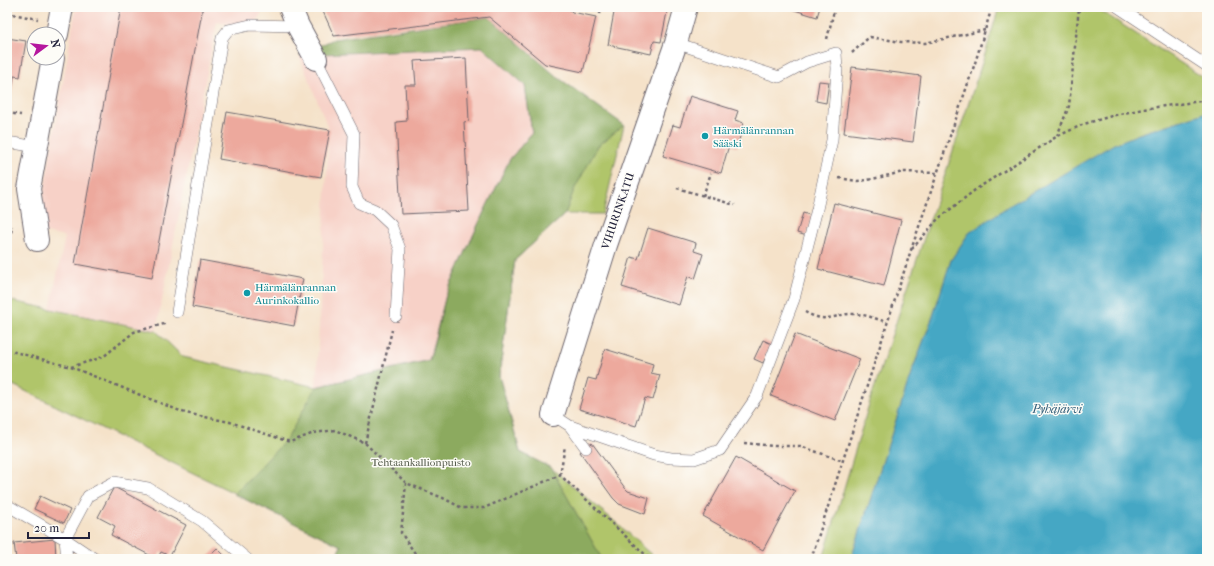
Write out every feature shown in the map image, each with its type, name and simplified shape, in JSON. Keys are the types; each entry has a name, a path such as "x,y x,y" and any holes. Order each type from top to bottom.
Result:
{"street":[{"path":"58,26 62,7"},
{"name":"VIHURINKATU","path":"562,421 606,245 676,43 686,7"},
{"path":"294,16 316,59"},
{"path":"37,240 29,189 52,66"}],"lane":[{"path":"1118,7 1207,66"},
{"path":"177,312 222,38 228,30 294,16"},
{"path":"562,421 653,454 671,458 694,459 720,450 758,396 792,305 817,209 832,140 837,69 836,53 807,62 779,77 676,43"},
{"path":"316,59 354,134 352,187 358,203 375,210 391,225 400,249 396,316"},
{"path":"7,142 37,147"},
{"path":"562,421 586,448"},
{"path":"67,559 65,539 88,496 114,482 148,488 202,521 247,559"},
{"path":"7,505 65,539 95,559"}],"path":[{"path":"600,14 601,7"},
{"path":"823,57 836,7"},
{"path":"811,559 887,322 975,62 992,7"},
{"path":"1056,137 1069,106 1079,7"},
{"path":"7,13 38,19"},
{"path":"837,58 845,57 853,52 870,37 901,42 925,43 985,30"},
{"path":"911,250 938,220 975,190 1056,137 1084,124 1115,115 1201,100 1207,101"},
{"path":"7,113 22,115"},
{"path":"824,175 857,181 903,172 937,173"},
{"path":"704,196 711,173"},
{"path":"677,188 735,205"},
{"path":"792,305 820,318 853,314 887,322"},
{"path":"71,367 103,357 134,332 164,324 177,312"},
{"path":"366,443 396,316"},
{"path":"7,350 71,367 185,413 230,422 290,442 314,433 335,430 366,443 406,483 443,498 462,508 484,508 560,475"},
{"path":"560,475 563,453 562,421"},
{"path":"727,440 742,443 800,446 843,461"},
{"path":"560,475 650,559"},
{"path":"406,483 402,533 419,559"}],"shaded area":[{"path":"76,7 265,7 252,29 217,22 156,331 50,309 65,237 37,231"},
{"path":"482,47 525,85 532,133 510,159 446,295 430,360 316,387 329,130 299,55"}],"green space":[{"path":"999,7 1095,7 1207,80 1207,112 1139,134 969,233 951,260 933,316 912,371 851,559 823,559 869,404 986,51"},
{"name":"Tehtaankallionpuisto","path":"489,17 556,76 624,125 598,146 574,190 565,214 515,260 499,376 520,452 551,468 602,559 334,559 341,546 234,494 287,439 316,387 430,360 446,295 510,159 532,133 525,85 482,47 299,55 334,39"},
{"name":"Tehtaankallionpuisto","path":"525,85 624,125 603,214 565,214 515,260 499,376 520,452 551,468 613,520 656,559 369,559 11,384 7,391 7,300 156,331 183,357 316,387 429,360 446,295 510,159 532,133"}],"water":[{"name":"Pyhäjärvi","path":"1207,112 1207,559 851,559 912,371 933,316 951,260 969,233 1007,207 1114,144 1139,134"}],"building":[{"path":"121,7 203,7 152,278 75,264"},
{"path":"321,7 567,7 572,12 596,17 583,72 545,64 489,17 334,36"},
{"path":"615,7 668,7 661,42 654,41 651,54 608,45"},
{"path":"788,7 820,7 817,17"},
{"path":"7,38 26,41 20,77 14,76 11,97 7,96"},
{"path":"466,58 469,121 464,122 469,211 401,214 396,122 407,121 405,85 416,85 414,61"},
{"path":"852,67 921,76 913,142 844,133"},
{"path":"819,81 829,82 826,103 816,101"},
{"name":"Härmälänrannan Sääski","path":"690,96 738,111 735,120 744,123 737,147 729,145 721,173 663,156 673,125 680,127"},
{"path":"227,112 330,130 321,177 219,159"},
{"path":"834,203 901,220 884,286 818,269"},
{"path":"803,213 813,216 807,236 797,233"},
{"path":"648,228 696,243 694,251 703,254 695,279 688,276 679,305 622,287 631,257 638,259"},
{"name":"Härmälänrannan Aurinkokallio","path":"200,260 303,279 294,326 192,307"},
{"path":"795,334 860,359 835,421 771,396"},
{"path":"763,340 772,344 763,363 754,359"},
{"path":"605,349 653,364 651,373 660,375 653,400 645,398 636,426 579,409 588,378 596,380"},
{"path":"592,443 628,491 649,498 645,514 619,504 613,498 580,452"},
{"path":"736,457 795,491 763,550 703,516"},
{"path":"114,487 186,525 170,556 161,552 157,559 111,535 115,526 98,517"},
{"path":"40,496 70,510 64,523 34,509"},
{"path":"55,539 56,559 16,559 14,543"},
{"path":"217,548 228,559 206,559"}],"place":[{"name":"Härmälänrannan Sääski","path":"705,136"},
{"name":"Härmälänrannan Aurinkokallio","path":"247,293"}]}
